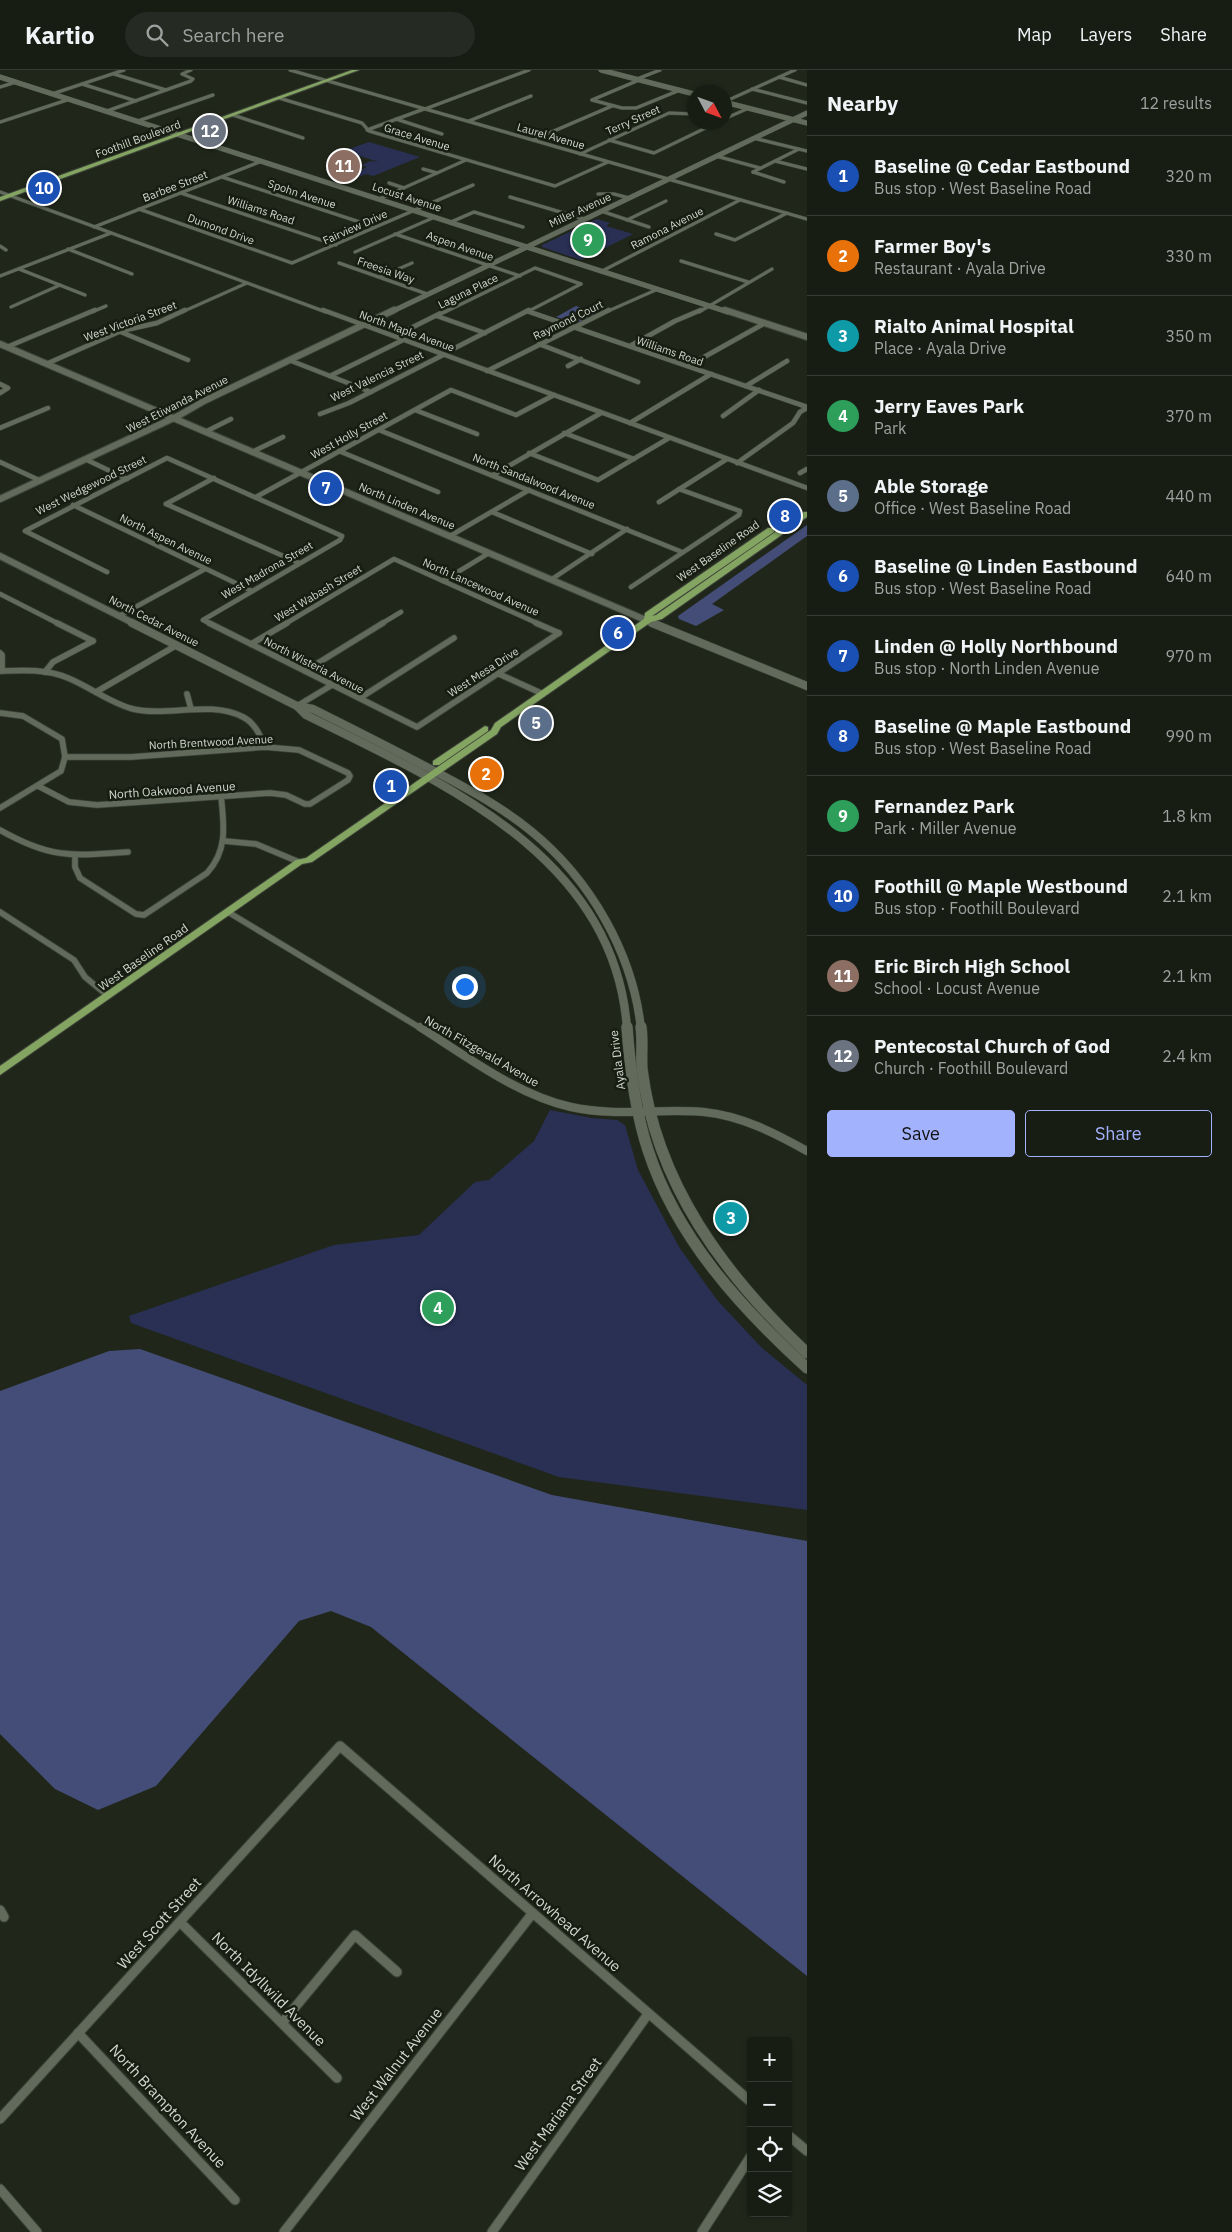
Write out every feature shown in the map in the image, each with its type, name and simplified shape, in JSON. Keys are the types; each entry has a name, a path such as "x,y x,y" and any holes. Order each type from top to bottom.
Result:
{"main road":[{"name":"Foothill Boulevard","path":"0,199 357,70"},
{"name":"West Baseline Road","path":"648,620 648,615 807,505"},
{"name":"West Baseline Road","path":"0,1070 299,862 302,856 433,769 494,732 498,725 648,620 659,617 807,514"}],"street":[{"path":"52,94 124,70"},
{"path":"107,111 193,79 182,74 191,70"},
{"name":"Laurel Avenue","path":"290,70 807,219"},
{"path":"368,130 529,70"},
{"path":"601,70 687,92"},
{"path":"660,70 592,100 613,106 636,108 680,90"},
{"path":"732,98 795,70"},
{"path":"113,74 166,90"},
{"name":"Locust Avenue","path":"0,77 807,337"},
{"path":"779,77 807,84"},
{"path":"0,87 16,82"},
{"path":"82,84 137,101"},
{"path":"752,89 807,103"},
{"path":"138,122 213,95"},
{"path":"469,122 531,96"},
{"name":"Grace Avenue","path":"279,98 362,123 368,130 555,186 608,162"},
{"path":"0,122 70,99"},
{"path":"732,104 807,123"},
{"path":"532,140 613,106"},
{"path":"732,115 749,108"},
{"name":"Terry Street","path":"580,154 669,113 687,114"},
{"name":"Miller Avenue","path":"362,325 807,113"},
{"path":"232,115 303,138"},
{"path":"395,119 442,134"},
{"path":"608,140 654,153 701,130"},
{"path":"753,138 807,151"},
{"path":"784,182 753,172 799,149"},
{"path":"716,156 760,168"},
{"path":"379,199 466,160"},
{"name":"Barbee Street","path":"94,227 262,161"},
{"path":"775,161 807,169"},
{"path":"423,169 437,173"},
{"name":"Spohn Avenue","path":"222,177 376,228"},
{"path":"389,183 404,188"},
{"name":"Fairview Drive","path":"298,262 473,185"},
{"name":"North Maple Avenue","path":"0,192 807,488"},
{"name":"Williams Road","path":"181,193 336,245"},
{"path":"598,194 614,194 629,198"},
{"path":"510,197 584,219"},
{"name":"Ramona Avenue","path":"602,271 740,200"},
{"path":"627,220 666,201"},
{"name":"Dumond Drive","path":"139,209 287,262 298,262"},
{"path":"600,211 649,226"},
{"path":"451,222 474,212 523,227"},
{"path":"716,234 735,240 786,213"},
{"path":"355,252 435,217"},
{"path":"71,222 76,220"},
{"path":"84,227 89,225"},
{"path":"0,276 110,232"},
{"name":"Aspen Avenue","path":"395,234 520,276"},
{"path":"0,246 6,250"},
{"path":"68,249 132,274"},
{"path":"496,261 525,251 546,252"},
{"path":"681,262 748,282"},
{"name":"Freesia Way","path":"339,263 427,294"},
{"path":"380,278 412,263"},
{"name":"Laguna Place","path":"409,330 535,268 581,284 528,311"},
{"path":"19,269 85,294"},
{"path":"630,346 675,321 693,315 772,269"},
{"name":"West Victoria Street","path":"46,364 121,332 157,323 247,283"},
{"path":"11,307 60,285"},
{"name":"Raymond Court","path":"487,371 538,344 577,328 621,304 658,289"},
{"path":"7,347 100,308 106,308"},
{"path":"455,348 528,311"},
{"name":"Williams Road","path":"528,311 807,407"},
{"path":"437,316 485,333"},
{"path":"688,366 765,323"},
{"name":"West Etiwanda Avenue","path":"0,499 87,460 362,325"},
{"path":"121,332 188,360"},
{"path":"330,376 403,340"},
{"name":"North Linden Avenue","path":"0,344 489,553 807,686"},
{"path":"538,344 638,382"},
{"name":"West Valencia Street","path":"320,414 371,392 443,355"},
{"path":"568,366 581,359"},
{"path":"290,360 371,392"},
{"path":"746,386 787,361"},
{"path":"630,423 711,374"},
{"path":"0,384 8,388 0,393"},
{"name":"West Holly Street","path":"256,497 451,390 516,415 554,395"},
{"path":"723,416 759,390"},
{"path":"737,463 793,423 800,412 807,407"},
{"path":"0,428 48,408"},
{"path":"416,410 477,434"},
{"path":"493,475 600,412"},
{"path":"205,432 231,419"},
{"name":"North Sandalwood Avenue","path":"379,430 682,552"},
{"path":"564,433 634,459"},
{"path":"252,452 283,437"},
{"path":"529,453 598,480 669,438"},
{"path":"339,451 438,492"},
{"name":"West Wedgewood Street","path":"107,572 25,531 167,458 214,478"},
{"path":"659,502 727,459"},
{"path":"87,460 127,479"},
{"path":"0,462 41,481"},
{"path":"800,473 807,469"},
{"path":"256,497 214,478 166,504 299,563"},
{"path":"631,587 740,513 679,489"},
{"path":"450,536 529,490"},
{"name":"West Madrona Street","path":"203,620 250,590 340,540 342,536 256,497"},
{"name":"North Aspen Avenue","path":"73,505 250,590"},
{"path":"492,512 592,554"},
{"path":"552,579 628,529"},
{"path":"443,581 489,553"},
{"name":"North Cedar Avenue","path":"0,556 298,706 313,709 433,769"},
{"name":"North Lancewood Avenue","path":"394,559 559,633"},
{"name":"West Wabash Street","path":"251,644 394,559"},
{"path":"119,616 205,568"},
{"path":"0,594 92,641 54,662 45,672"},
{"path":"305,671 401,612"},
{"name":"North Wisteria Avenue","path":"203,620 417,727"},
{"name":"West Mesa Drive","path":"417,727 559,633"},
{"path":"360,698 454,638"},
{"path":"96,692 177,645"},
{"path":"0,653 2,655 1,671 45,672 67,678 135,709 152,711 217,710 234,714 248,720 257,727 262,735 265,747"},
{"path":"499,674 543,694"},
{"path":"298,706 332,685"},
{"path":"187,694 191,709"},
{"name":"North Cedar Avenue","path":"298,706 306,715 424,776"},
{"path":"0,713 23,716 62,739 66,756 61,771 0,808"},
{"name":"North Brentwood Avenue","path":"66,756 131,757 265,747 304,752 317,756 348,773 350,776 348,780 310,804"},
{"name":"Ayala Drive","path":"433,769 498,807 527,828 549,847 582,886 600,911 614,936 636,994 642,1026 644,1111 648,1150 661,1184 698,1248 735,1296 805,1357"},
{"name":"Ayala Drive","path":"424,776 486,811 527,842 569,885 589,912 609,950 622,993 629,1064 644,1111"},
{"name":"North Oakwood Avenue","path":"38,786 69,802 97,805 270,793 310,804"},
{"path":"75,855 74,867 80,878 136,914 144,915 208,874 215,866 222,854 224,842 221,796"},
{"path":"0,830 26,845 54,854 75,855 128,852"},
{"path":"224,842 256,844 299,862"},
{"path":"0,912 74,960 85,977 108,996"},
{"name":"North Fitzgerald Avenue","path":"228,912 528,1092 554,1103 581,1109 690,1111 718,1114 768,1130 807,1150"},
{"name":"North Arrowhead Avenue","path":"340,1746 747,2099"},
{"name":"West Scott Street","path":"0,2119 340,1746"},
{"name":"West Walnut Avenue","path":"284,2232 532,1914"},
{"name":"North Idyllwild Avenue","path":"180,1922 337,2078"},
{"path":"282,2023 355,1934 397,1972"},
{"name":"West Mariana Street","path":"492,2232 648,2014"},
{"name":"North Brampton Avenue","path":"78,2033 235,2200"},
{"path":"792,2139 807,2152"},
{"path":"702,2232 747,2162"},
{"path":"0,2189 37,2232"}],"shaded area":[{"path":"369,142 420,157 373,176 366,174 359,177 361,170 367,167 361,165 371,161 379,162 344,151"},
{"path":"597,219 610,223 606,226 633,234 581,260 542,247 542,245"},
{"path":"576,306 597,313 577,323 556,317"},
{"path":"807,525 807,536 712,604 724,610 696,626 679,619 678,616"},
{"path":"550,1110 591,1118 617,1120 625,1125 638,1170 679,1247 717,1300 762,1348 807,1385 807,1510 559,1477 131,1323 129,1316 334,1245 419,1235 475,1182 489,1180 534,1141"},
{"path":"140,1349 552,1495 807,1541 807,1976 371,1627 331,1611 299,1621 156,1786 98,1810 55,1789 0,1734 0,1391 109,1351"}],"place":[{"name":"Pentecostal Church of God","path":"210,131"},
{"name":"Eric Birch High School","path":"344,166"},
{"name":"Foothill @ Maple Westbound","path":"44,188"},
{"name":"Fernandez Park","path":"588,240"},
{"name":"Linden @ Holly Northbound","path":"326,488"},
{"name":"Baseline @ Maple Eastbound","path":"785,516"},
{"name":"Baseline @ Linden Eastbound","path":"618,633"},
{"name":"Able Storage","path":"536,723"},
{"name":"Farmer Boy's","path":"486,774"},
{"name":"Baseline @ Cedar Eastbound","path":"391,786"},
{"name":"Rialto Animal Hospital","path":"731,1218"},
{"name":"Jerry Eaves Park","path":"438,1308"}]}
